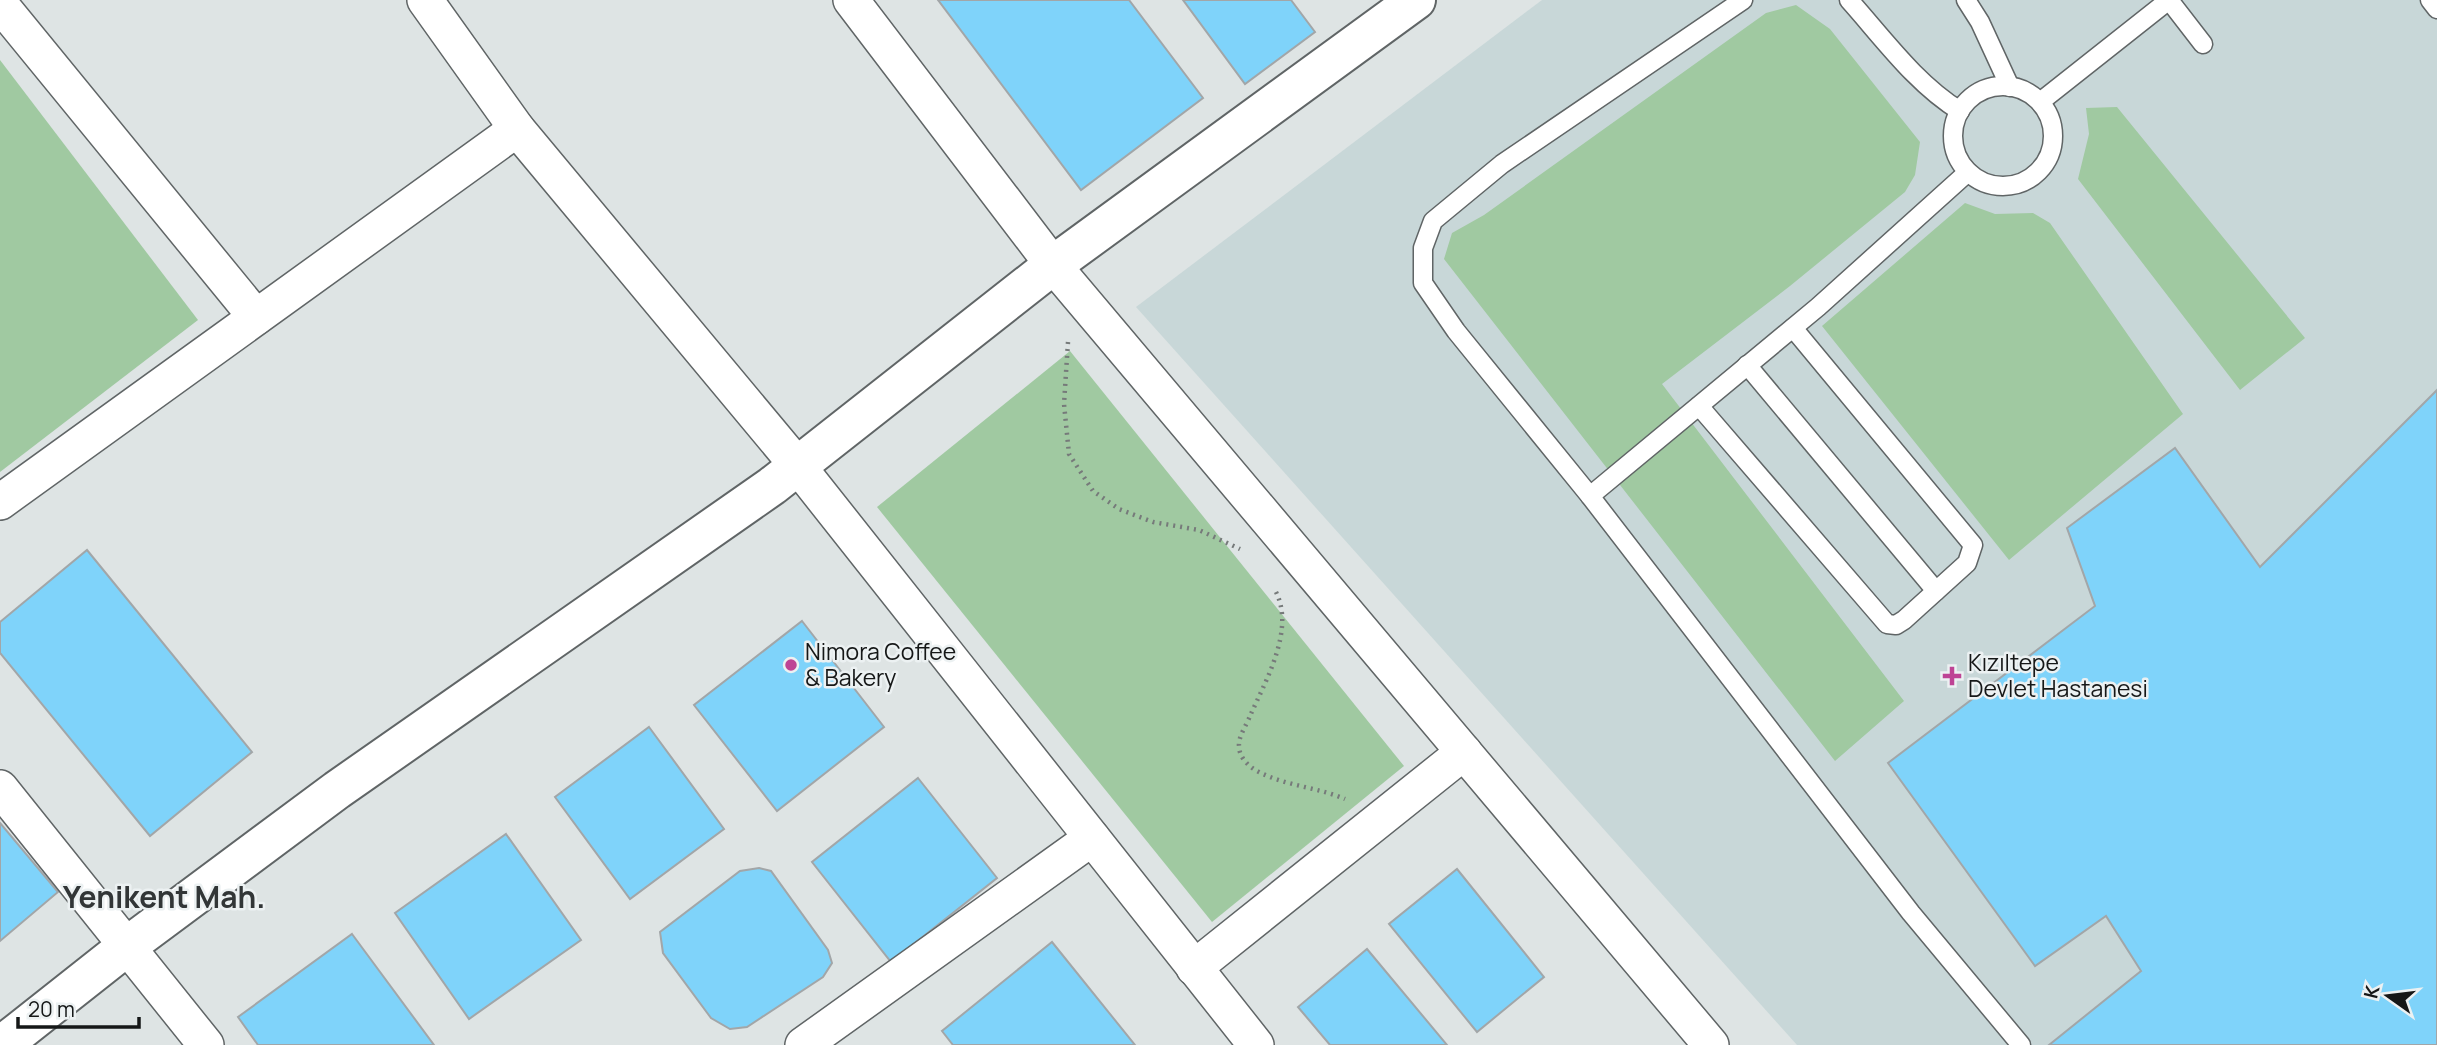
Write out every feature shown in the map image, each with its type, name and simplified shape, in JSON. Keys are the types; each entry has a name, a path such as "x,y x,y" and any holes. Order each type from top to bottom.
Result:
{"street":[{"path":"425,0 517,129 797,466 1255,1045"},
{"path":"851,0 1053,265 1711,1045"},
{"path":"2,1045 126,947 338,790 760,494 1053,265 1416,0"},
{"path":"0,4 256,317"},
{"path":"0,502 517,129"},
{"path":"1194,968 1464,752"},
{"path":"0,789 206,1045"},
{"path":"803,1045 1092,838"}],"lane":[{"path":"1743,0 1502,164 1433,221 1423,248 1423,283 1456,331 1590,496 1911,912 2021,1045"},
{"path":"1849,0 1941,99 1960,111"},
{"path":"1966,0 1980,22 2010,87"},
{"path":"2040,102 2169,0 2203,44"},
{"path":"2430,0 2437,9"},
{"path":"2010,87 2032,95 2040,102 2051,121 2053,138 2050,154 2042,168 2029,179 2014,185 1997,186 1968,172 1958,159 1954,126 1960,111 1971,98 1985,89 2010,87"},
{"path":"1590,496 1793,328 1968,172"},
{"path":"1699,406 1888,624 1896,625 1903,620 1967,563 1973,545 1793,328"},
{"path":"1747,366 1936,591"}],"path":[{"path":"1099,319 1068,342 1064,404 1069,454 1093,491 1119,509 1153,522 1199,530 1242,549 1250,556"},
{"path":"1271,582 1283,605 1282,634 1267,678 1238,744 1242,758 1256,770 1286,783 1339,796 1385,815"}],"shaded area":[{"name":"Kızıltepe Devlet Hastanesi","path":"1542,0 2437,0 2437,1045 1797,1045 1136,307"}],"green space":[{"path":"1796,5 1830,29 1920,142 1915,175 1905,192 1790,286 1662,384 1904,701 1835,761 1444,259 1452,233 1484,215 1766,13"},
{"path":"0,60 198,320 0,472"},
{"path":"2117,107 2305,338 2240,390 2078,179 2089,134 2086,108"},
{"path":"1965,203 1995,214 2033,213 2050,223 2183,414 2009,560 1822,326"},
{"path":"1070,351 1404,766 1212,922 877,507"}],"building":[{"path":"938,0 1129,0 1203,98 1081,190"},
{"path":"1183,0 1291,0 1315,32 1245,84"},
{"path":"2437,390 2437,1045 2049,1045 2141,971 2106,916 2035,966 1888,763 2095,606 2067,528 2175,448 2260,567"},
{"path":"87,550 252,752 150,836 0,653 0,622"},
{"path":"802,621 884,727 777,811 694,705"},
{"path":"649,727 724,829 630,899 555,797"},
{"path":"918,778 997,878 891,962 812,862"},
{"path":"0,823 58,892 0,941"},
{"path":"506,834 581,940 469,1019 395,913"},
{"path":"759,868 771,871 828,950 832,963 823,977 747,1027 730,1029 711,1018 663,953 660,932 740,871"},
{"path":"1457,869 1544,977 1477,1032 1389,924"},
{"path":"352,934 434,1045 258,1045 238,1017"},
{"path":"1052,942 1135,1045 953,1045 942,1031"},
{"path":"1367,949 1447,1045 1330,1045 1298,1007"}],"place":[{"name":"Nimora Coffee & Bakery","path":"791,665"},
{"name":"Kızıltepe Devlet Hastanesi","path":"1952,676"}],"district":[{"name":"Yenikent Mah.","path":"164,898"}]}
